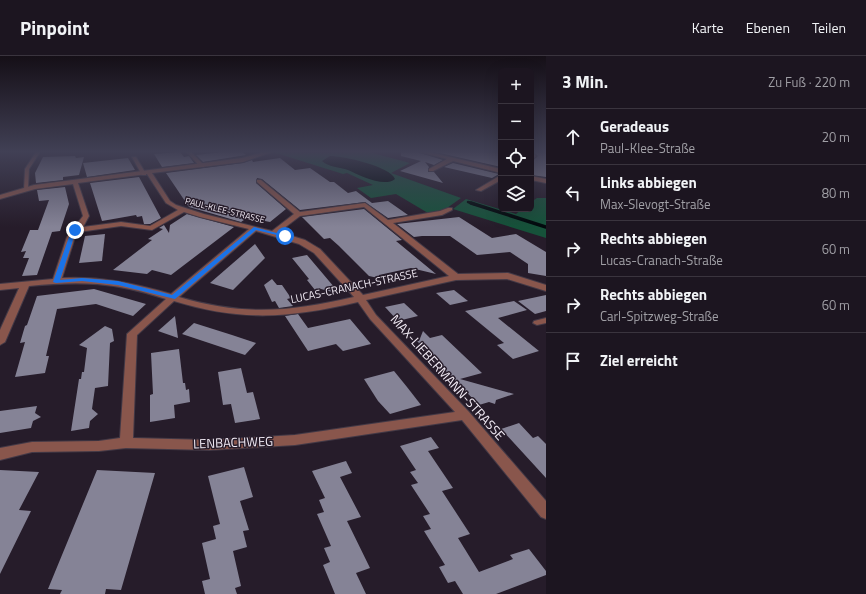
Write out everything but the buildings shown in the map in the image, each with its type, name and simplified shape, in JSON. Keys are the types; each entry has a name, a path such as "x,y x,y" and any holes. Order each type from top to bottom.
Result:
{"street":[{"path":"0,197 26,189 114,177"},
{"name":"PAUL-KLEE-STRASSE","path":"149,177 168,202 182,210 275,232 302,242 317,251 360,298"},
{"path":"479,190 498,179"},
{"path":"534,179 546,181"},
{"path":"259,181 298,214"},
{"path":"56,282 71,237 75,230 83,224 86,216 75,182"},
{"path":"275,232 298,214 365,205 456,277"},
{"path":"387,222 437,214 450,209"},
{"path":"75,230 121,224 149,228 182,210"},
{"path":"126,443 132,334 173,297 255,228"},
{"name":"LUCAS-CRANACH-STRASSE","path":"0,287 82,280 118,283 225,311 251,314 297,312 456,277 508,276 546,288"},
{"path":"0,342 25,285"},
{"name":"MAX-LIEBERMANN-STRASSE","path":"360,298 373,317 465,415 546,512"},
{"name":"LENBACHWEG","path":"0,454 32,447 99,446 126,443 209,445 295,440 465,415"}],"lane":[{"path":"26,189 27,177"},
{"path":"537,323 546,320"}],"green space":[{"path":"356,177 402,177 461,198 447,208 438,212 428,213 396,194 371,198 357,188 373,185"},
{"path":"537,198 546,198 546,238 453,209 466,199 498,209 498,212 509,212 516,214 518,212 534,212 534,200"}],"shaded area":[{"path":"365,177 393,177 395,179 385,182"}],"waterway":[{"path":"471,203 546,227"}],"route":[{"path":"75,230 71,237 56,282 82,280 118,283 173,297 255,228 275,232 285,236"}]}
